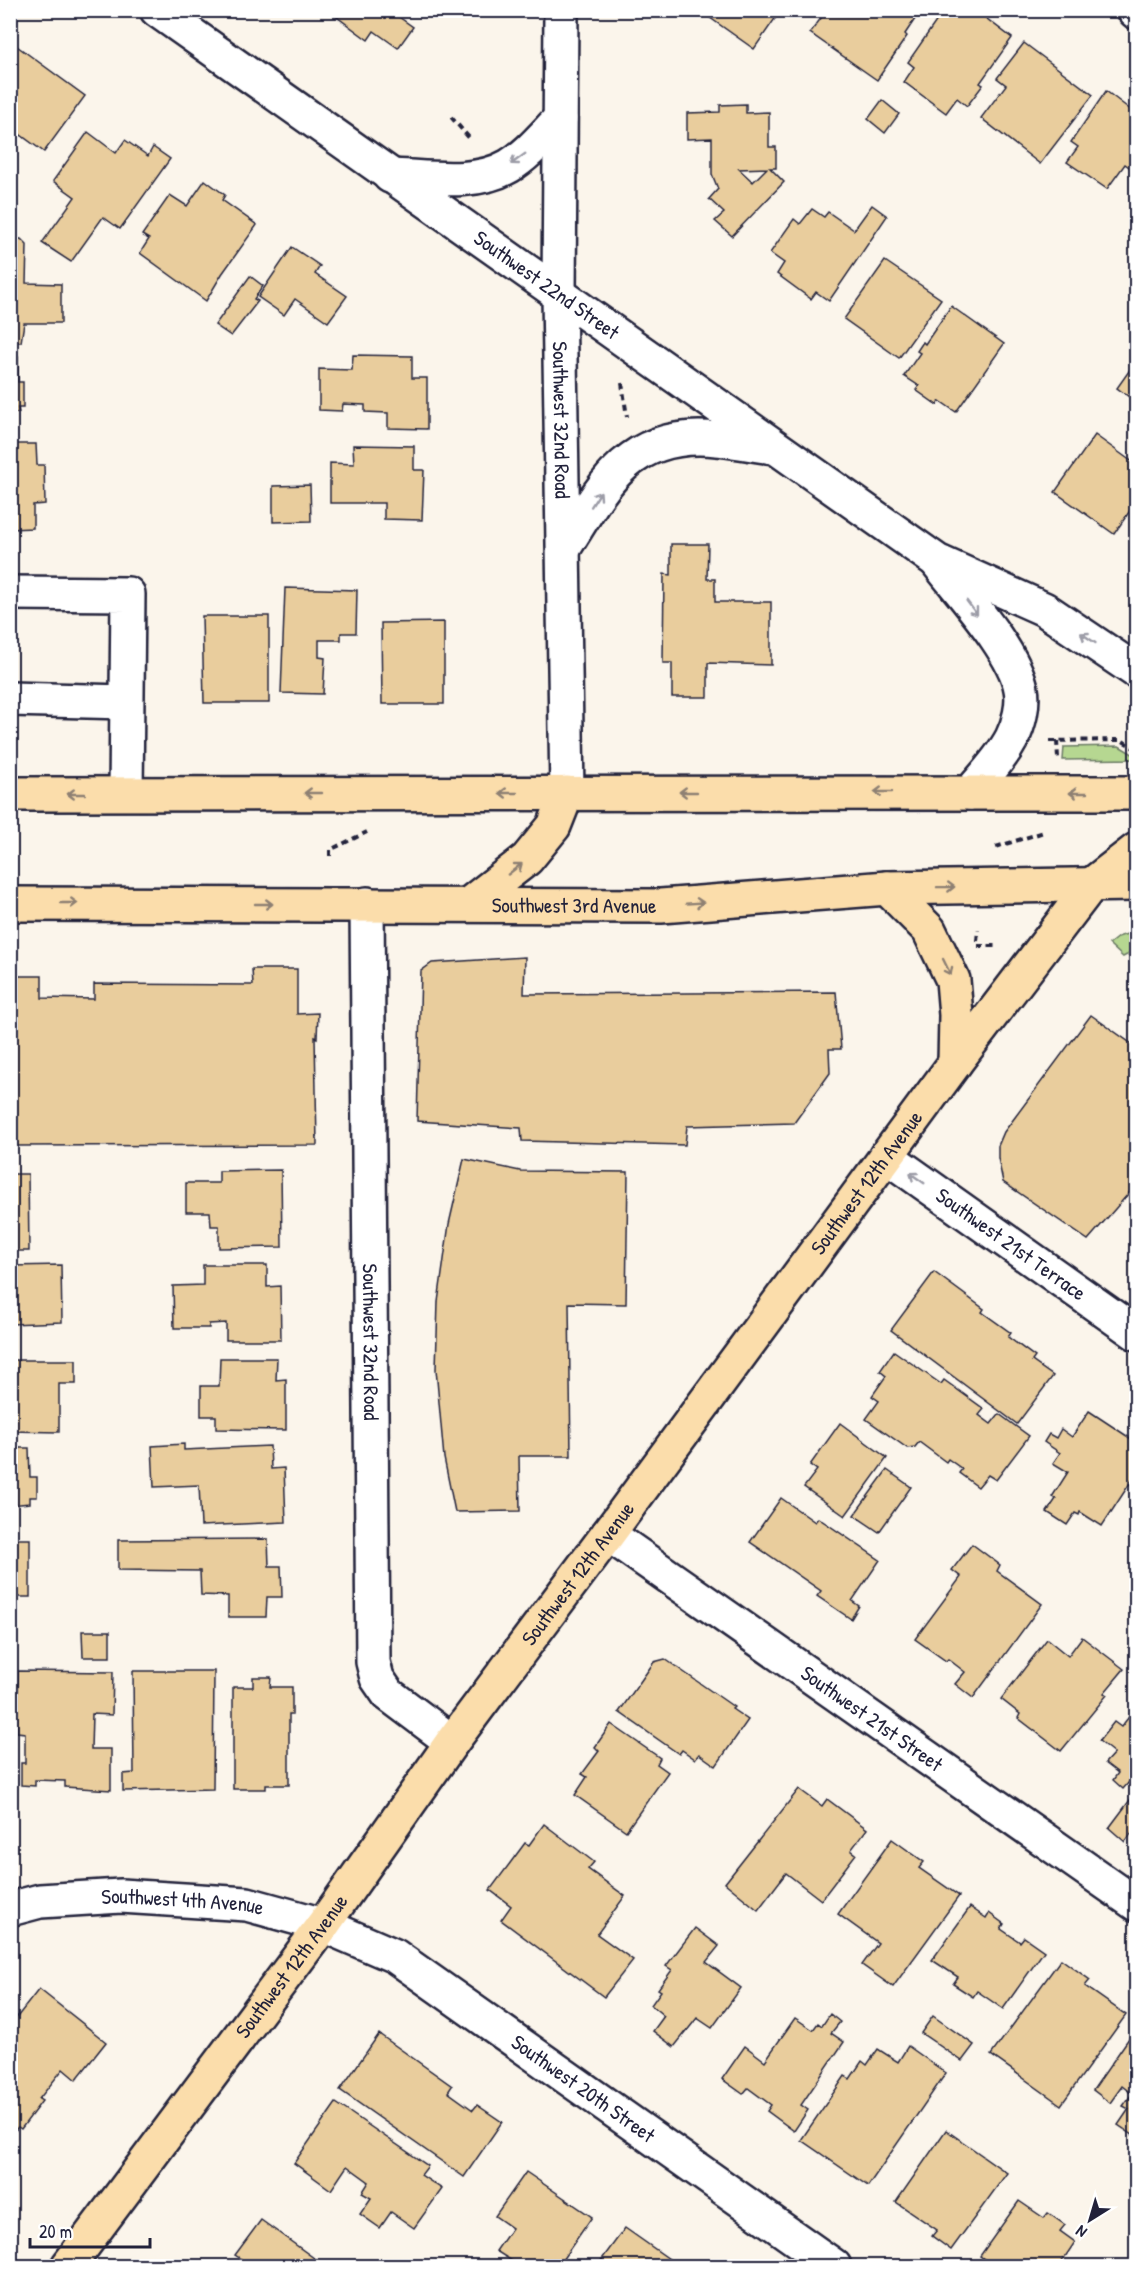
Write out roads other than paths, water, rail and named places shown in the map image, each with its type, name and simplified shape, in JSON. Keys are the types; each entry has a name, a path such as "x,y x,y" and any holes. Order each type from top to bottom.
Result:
{"main road":[{"path":"469,904 528,859 554,826 567,793"},
{"path":"10,794 1137,793"},
{"name":"Southwest 12th Avenue","path":"68,2266 323,1925 452,1742 955,1063 1091,885 1137,850"},
{"name":"Southwest 3rd Avenue","path":"10,904 661,906 887,888 1137,884"},
{"path":"887,888 929,930 954,980 955,1063"}],"street":[{"name":"Southwest 22nd Street","path":"157,10 937,561 1044,609 1137,670"},
{"name":"Southwest 32nd Road","path":"561,10 560,295 567,793"},
{"path":"390,176 467,177 483,175 508,167 530,151 560,119"},
{"path":"564,548 609,481 624,463 640,452 668,440 700,438 777,448"},
{"name":"Southwest 22nd Street","path":"937,561 1001,646 1017,676 1021,690 1019,721 1013,736 994,765 970,793"},
{"path":"10,593 128,594 126,793"},
{"path":"10,699 126,702"},
{"name":"Southwest 32nd Road","path":"368,904 373,1662 377,1678 388,1694 452,1742"},
{"name":"Southwest 21st Terrace","path":"886,1156 1137,1333"},
{"name":"Southwest 21st Street","path":"608,1534 1137,1904"},
{"name":"Southwest 4th Avenue","path":"10,1888 18,1888 25,1905 121,1896 224,1901 247,1904 323,1925"},
{"name":"Southwest 20th Street","path":"323,1925 395,1956 834,2266"}]}
